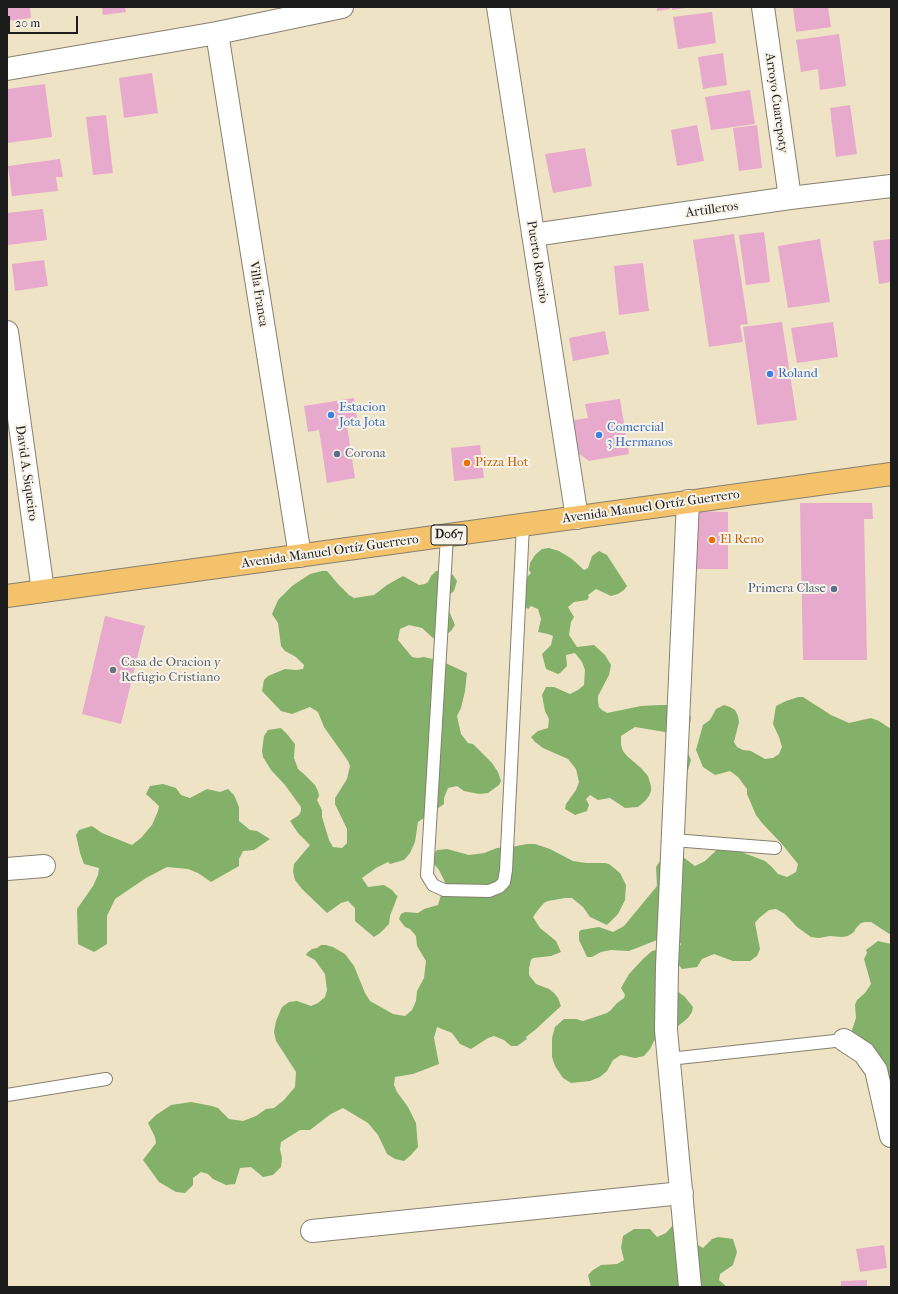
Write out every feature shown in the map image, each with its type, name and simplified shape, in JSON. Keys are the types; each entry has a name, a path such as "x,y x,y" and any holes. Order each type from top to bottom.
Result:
{"main road":[{"name":"Avenida Manuel Ortíz Guerrero","path":"7,596 891,474"}],"street":[{"path":"7,69 217,33 342,7"},
{"name":"Puerto Rosario","path":"498,7 577,518"},
{"name":"Arroyo Cuarepoty","path":"763,7 790,198"},
{"name":"Villa Franca","path":"217,33 300,556"},
{"name":"Artilleros","path":"533,236 790,198 891,186"},
{"name":"David A. Siqueiro","path":"7,332 43,591"},
{"path":"688,501 667,966 666,1030 690,1287"},
{"path":"7,868 44,866"},
{"path":"844,1040 864,1053 876,1070 891,1136"},
{"path":"312,1231 682,1193"}],"lane":[{"path":"447,536 427,875 433,885 444,890 489,891 499,887 504,882 506,870 523,525"},
{"path":"673,840 776,848"},
{"path":"669,1059 844,1040"},
{"path":"7,1095 106,1079"}],"green space":[{"path":"549,548 559,551 572,559 584,570 588,568 592,556 599,551 607,555 627,586 618,594 611,596 596,589 588,595 589,597 587,600 574,602 568,607 574,617 571,622 569,635 577,647 594,645 605,655 611,665 609,675 598,696 599,707 607,713 641,706 660,705 668,705 689,711 691,718 686,749 691,760 687,773 684,777 668,736 665,732 635,727 621,736 623,751 648,776 651,786 649,796 638,807 625,808 610,798 598,800 590,795 586,799 589,805 587,811 575,815 565,809 566,804 576,790 579,782 576,769 568,759 543,748 531,737 538,731 548,728 549,719 545,711 542,695 546,687 554,687 570,694 584,685 585,670 582,662 575,653 566,655 567,666 560,673 558,674 546,669 542,654 551,645 553,636 538,632 541,619 538,609 531,606 528,609 521,603 521,583 531,573 529,570 530,563 535,555 542,549"},
{"path":"327,571 349,595 354,598 374,595 387,585 403,576 419,585 428,582 436,571 445,571 453,575 457,581 454,591 445,598 444,603 455,625 451,631 440,639 433,638 422,628 409,625 400,629 398,640 412,657 424,657 441,661 467,673 465,691 461,708 457,716 461,734 468,743 473,744 492,763 498,772 501,781 499,785 488,793 479,794 464,791 457,786 448,788 444,798 444,804 418,822 415,842 410,853 404,860 390,864 388,862 362,878 368,887 384,885 392,890 397,896 398,895 390,916 389,924 374,937 355,921 355,908 348,901 341,903 327,913 302,889 295,880 293,872 294,864 310,845 298,833 290,821 299,815 301,807 285,785 271,770 263,757 262,751 264,736 268,730 281,728 287,734 295,744 294,758 298,769 315,785 318,791 319,796 317,800 322,810 322,817 329,840 333,847 342,848 347,843 347,829 335,804 335,798 347,779 350,766 348,761 324,727 318,712 310,707 292,714 281,711 262,691 264,680 268,676 285,669 303,669 304,665 296,657 285,651 281,646 278,623 272,614 278,600 292,586 310,574"},
{"path":"798,697 803,697 831,715 849,723 871,718 879,721 891,729 891,935 871,922 865,922 861,923 854,932 848,936 830,936 819,938 811,937 797,927 785,914 776,909 769,910 755,923 760,949 757,956 750,961 733,961 714,954 702,959 697,967 682,969 674,959 681,944 678,940 662,938 629,951 611,950 601,952 592,957 587,957 579,940 579,932 581,930 599,927 613,932 624,926 657,886 656,867 662,858 683,857 695,866 705,861 721,846 736,847 744,853 765,861 778,874 787,877 796,872 798,864 756,815 747,794 747,789 738,777 730,771 715,775 703,767 696,750 703,725 710,720 716,709 724,705 735,710 738,716 739,722 734,742 737,747 743,750 751,751 765,759 773,758 779,754 782,747 773,724 776,706"},
{"path":"163,784 176,788 181,795 190,798 207,789 220,792 228,789 234,795 239,807 239,821 250,830 257,831 270,839 254,850 243,851 239,859 239,866 211,882 198,873 188,869 167,867 146,878 115,899 107,916 107,944 94,952 78,944 77,909 93,886 98,875 99,868 84,864 76,835 79,830 92,826 102,833 132,845 141,838 152,825 158,811 159,806 146,794 150,786"},
{"path":"535,844 550,849 573,861 609,864 620,873 626,885 625,900 618,914 607,925 590,917 583,907 572,898 548,901 544,903 533,917 540,928 556,941 561,952 551,956 533,958 529,968 529,975 536,984 549,989 554,993 561,1006 526,1037 527,1039 517,1046 511,1046 504,1040 494,1036 488,1038 471,1049 460,1044 452,1033 437,1027 434,1038 439,1064 413,1074 395,1077 394,1085 397,1092 408,1107 416,1123 418,1147 411,1155 404,1161 395,1159 387,1154 378,1135 368,1123 343,1108 331,1114 310,1130 300,1130 281,1142 281,1167 273,1175 263,1177 251,1167 240,1168 235,1184 226,1185 213,1179 208,1174 201,1172 193,1178 193,1185 185,1193 176,1192 159,1182 143,1160 156,1143 155,1137 148,1123 156,1115 171,1105 191,1102 218,1108 229,1119 243,1121 256,1116 266,1109 274,1108 284,1100 295,1087 296,1072 276,1041 274,1032 276,1021 282,1007 289,1002 297,1001 311,1006 318,1003 325,997 327,990 325,974 315,960 306,955 307,953 321,945 326,945 345,954 354,966 365,993 370,1001 393,1014 405,1016 412,1010 416,1001 417,991 424,978 426,961 417,946 416,936 410,929 405,927 399,919 401,914 405,912 418,913 424,909 438,905 445,882 439,870 430,859 437,850 447,849 469,855 484,853 497,848"},
{"path":"878,941 891,944 891,1089 871,1082 866,1078 866,1063 851,1033 856,1018 855,1005 857,1000 865,993 871,984 864,959 867,953 866,950"},
{"path":"660,949 677,991 685,997 693,1007 688,1018 677,1027 661,1034 654,1041 644,1056 635,1058 621,1055 613,1060 607,1071 600,1077 590,1081 571,1083 563,1078 555,1066 552,1057 552,1038 555,1027 564,1019 576,1019 583,1021 607,1013 624,998 625,995 621,988 629,974 652,951"},
{"path":"673,1225 693,1242 703,1248 712,1239 718,1237 733,1239 737,1252 733,1265 720,1274 719,1280 727,1287 591,1287 588,1275 593,1270 601,1265 617,1264 624,1260 621,1248 623,1236 634,1229 650,1229 657,1237 666,1233"}],"building":[{"path":"7,7 30,7 31,18 7,21"},
{"path":"102,7 125,7 126,12 103,15"},
{"path":"657,7 669,7 670,9 657,11"},
{"path":"672,7 686,7 686,8 672,10"},
{"path":"793,7 828,7 831,27 796,32"},
{"path":"712,12 716,43 678,49 673,17"},
{"path":"839,34 846,86 820,90 818,69 801,72 796,40"},
{"path":"723,53 727,85 703,89 698,57"},
{"path":"152,73 158,113 124,118 119,78"},
{"path":"45,84 52,137 7,143 7,89"},
{"path":"750,90 755,124 711,130 705,97"},
{"path":"850,105 857,154 836,157 830,108"},
{"path":"106,115 113,173 93,175 86,117"},
{"path":"697,125 704,161 677,166 671,130"},
{"path":"757,125 762,168 739,171 733,128"},
{"path":"585,148 592,186 553,193 545,154"},
{"path":"60,159 63,177 56,177 58,191 12,196 8,166"},
{"path":"43,209 47,240 8,245 7,213"},
{"path":"764,232 770,282 746,285 739,235"},
{"path":"734,234 748,324 740,325 743,342 709,347 693,240"},
{"path":"820,239 830,302 788,308 778,246"},
{"path":"891,239 891,282 879,284 873,241"},
{"path":"44,260 48,286 15,291 12,264"},
{"path":"643,263 649,311 619,315 614,266"},
{"name":"Roland","path":"782,322 797,420 757,425 743,327"},
{"path":"833,322 838,357 797,363 791,328"},
{"path":"605,331 609,354 573,361 569,338"},
{"path":"354,398 358,425 347,426 355,478 327,483 319,430 308,432 304,406"},
{"name":"Comercial 3 Hermanos","path":"620,399 629,454 589,461 574,450 570,421 588,418 585,404"},
{"name":"Pizza Hot","path":"480,445 484,478 454,481 451,448"},
{"name":"Primera Clase","path":"800,503 872,503 873,519 864,519 867,660 803,660"},
{"name":"El Reno","path":"696,511 728,512 728,569 696,569"},
{"name":"Casa de Oracion y Refugio Cristiano","path":"105,616 145,626 121,724 82,714"},
{"path":"884,1245 887,1268 860,1272 856,1249"},
{"path":"867,1280 867,1287 841,1287 841,1281"}],"place":[{"name":"Roland","path":"770,374"},
{"name":"Estacion Jota Jota","path":"331,415"},
{"name":"Comercial 3 Hermanos","path":"599,435"},
{"name":"Corona","path":"337,454"},
{"name":"Pizza Hot","path":"467,463"},
{"name":"El Reno","path":"712,540"},
{"name":"Primera Clase","path":"834,589"},
{"name":"Casa de Oracion y Refugio Cristiano","path":"113,670"}]}
